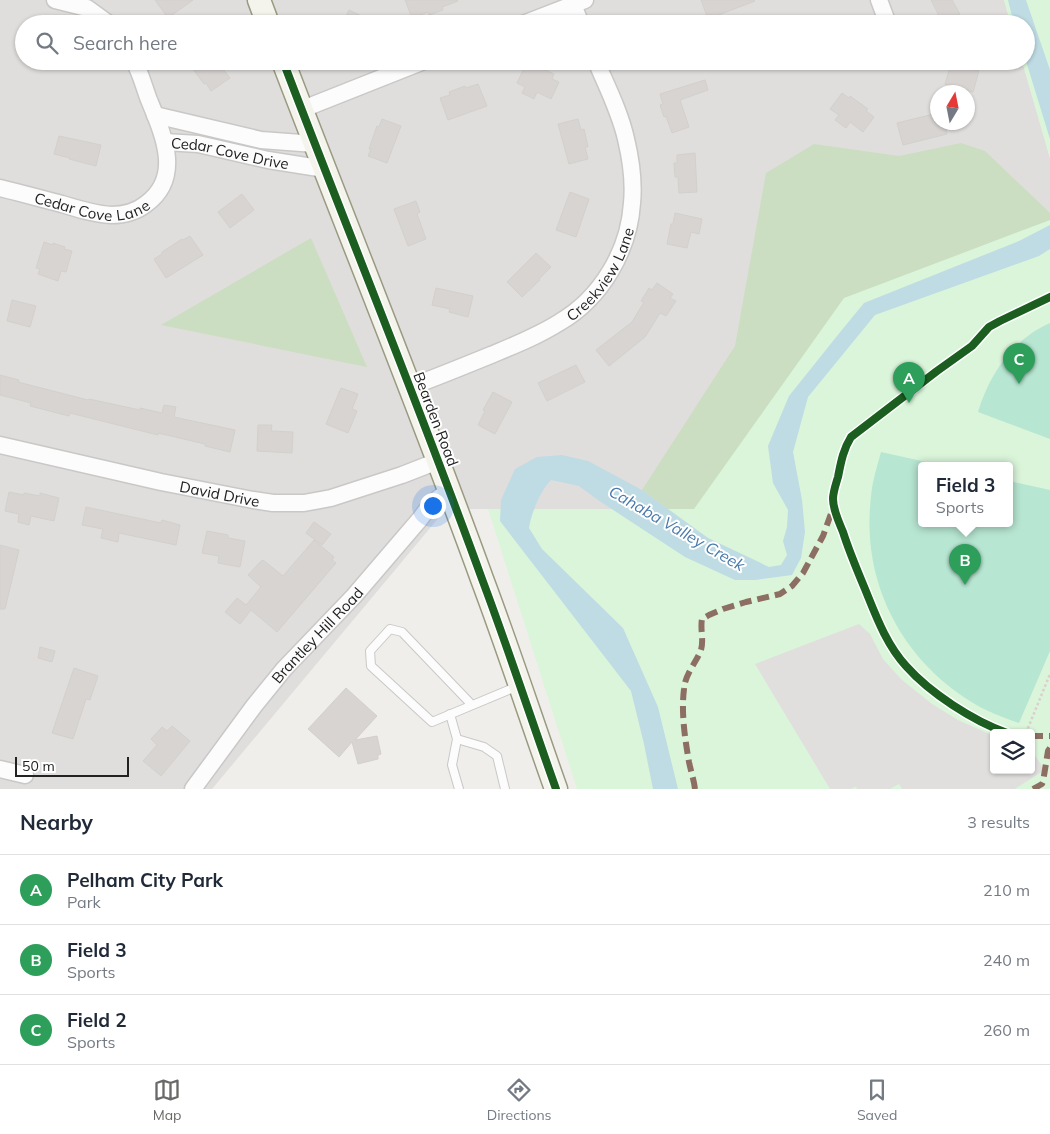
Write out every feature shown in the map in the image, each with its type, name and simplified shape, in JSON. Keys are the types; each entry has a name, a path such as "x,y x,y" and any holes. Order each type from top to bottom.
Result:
{"street":[{"path":"55,0 87,8 97,15"},
{"path":"259,0 265,15"},
{"path":"879,0 885,15"},
{"path":"546,15 579,2 580,15"},
{"name":"Cedar Cove Drive","path":"138,70 165,142 198,144 268,160 325,169"},
{"name":"Bearden Road","path":"286,70 410,387 483,580 556,789"},
{"path":"302,111 401,70"},
{"name":"Creekview Lane","path":"410,387 530,339 561,322 587,301 603,283 619,255 630,220 633,202 632,174 626,140 600,70"},
{"name":"Cedar Cove Drive","path":"156,115 260,140 315,144"},
{"name":"Cedar Cove Lane","path":"0,188 98,213 112,215 132,212 150,201 162,186 167,170 168,157 165,142"},
{"name":"David Drive","path":"0,445 161,482 273,503 304,503 331,498 438,461"},
{"name":"Brantley Hill Road","path":"193,789 254,706 284,669 354,596 431,504 449,490"},
{"path":"0,769 25,775"}],"lane":[{"path":"472,705 402,632 390,629 370,650 371,666 432,722 519,686"},
{"path":"450,714 457,739 452,765 459,789"},
{"path":"457,739 484,747 497,756 505,789"}],"path":[{"path":"1028,729 1050,674"}],"shaded area":[{"path":"0,0 1004,0 1008,15 15,15 15,70 1025,70 1050,158 1050,220 694,509 446,509 212,789 0,789"},
{"path":"859,624 870,634 883,659 901,679 932,704 958,720 990,734 990,774 1035,774 1035,756 1043,771 1015,789 902,789 899,784 890,789 857,789 856,787 850,789 830,789 755,664"}],"green space":[{"path":"1004,0 1050,0 1050,158 1025,70 1035,70 1035,15 1008,15"},
{"path":"961,143 985,151 1050,213 1050,225 708,538 642,490 735,346 766,173 814,144 899,156"},
{"path":"1050,220 1050,789 577,789 488,509 694,509 844,298"},
{"path":"311,238 367,367 161,325"},
{"path":"1050,323 1050,439 978,412 989,385 1004,360 1025,338"},
{"path":"881,452 926,462 918,462 918,527 1013,527 1013,482 1050,490 1050,651 1019,723 982,708 945,683 905,639 890,614 879,586 872,558 870,528 875,474"}],"water":[{"path":"1008,0 1026,0 1031,15 1012,15"},
{"path":"1035,26 1050,70 1050,139 1029,70 1035,70"},
{"name":"Cahaba Valley Creek","path":"1050,225 1050,249 1039,256 875,315 808,397 793,452 802,500 805,532 801,558 792,575 755,580 735,580 685,557 579,486 551,480 547,484 537,502 529,528 542,549 623,628 658,707 678,789 653,789 631,691 500,521 501,500 515,469 537,457 562,455 588,461 642,490 708,538 769,567 781,565 787,555 783,541 787,527 788,510 773,483 768,446 789,396 864,303 1019,241"}],"building":[{"path":"155,0 193,0 172,15 166,15"},
{"path":"405,0 458,1 442,7 443,10 429,15 428,12 420,15 411,15"},
{"path":"701,0 755,1 718,15 707,15"},
{"path":"931,0 952,0 960,14 958,15 938,15"},
{"path":"349,10 359,15 346,15"},
{"path":"194,70 224,70 230,78 211,91 206,83 204,84"},
{"path":"523,70 545,70 554,74 552,79 559,82 551,99 537,92 534,99 522,93 525,87 517,83"},
{"path":"949,70 979,71 975,85 945,84"},
{"path":"705,80 708,90 680,100 689,127 672,133 660,105 663,104 660,94"},
{"path":"478,84 487,106 448,120 440,98 450,95 449,92 465,86 466,88"},
{"path":"842,93 849,98 850,96 868,109 866,111 874,117 863,132 850,122 846,128 835,120 839,115 830,109"},
{"path":"930,115 930,130 946,130 947,134 903,145 897,123"},
{"path":"382,119 401,126 387,163 368,156 377,126 379,127"},
{"path":"578,119 581,130 584,129 588,147 585,147 588,159 569,164 558,124"},
{"path":"59,136 101,145 96,166 54,154"},
{"path":"695,153 697,192 679,193 678,177 675,177 674,163 677,163 677,155"},
{"path":"570,192 589,199 576,237 556,230"},
{"path":"242,194 254,210 230,228 218,212"},
{"path":"416,201 420,212 417,214 426,239 408,246 394,209"},
{"path":"675,213 702,219 699,234 691,232 687,248 667,244"},
{"path":"190,236 203,255 166,278 154,259 182,239"},
{"path":"44,242 53,245 53,243 72,251 66,272 61,271 58,281 38,274 40,269 36,268"},
{"path":"536,253 551,267 522,297 507,282"},
{"path":"657,283 673,294 670,298 676,301 666,316 660,313 645,337 609,366 596,350 632,322 644,302 641,301 649,288 652,290"},
{"path":"436,288 473,296 468,317 449,312 450,309 432,305"},
{"path":"12,300 36,306 30,327 7,321"},
{"path":"576,365 585,382 547,401 538,383"},
{"path":"0,375 19,380 18,382 88,400 140,410 140,408 162,413 164,405 176,407 174,417 235,430 230,452 158,433 158,435 70,413 69,416 30,406 31,403 0,395"},
{"path":"341,388 358,394 352,409 357,411 348,433 326,424"},
{"path":"493,392 512,402 495,434 478,425 485,411 483,410"},
{"path":"258,425 272,425 271,431 293,432 292,453 257,451"},
{"path":"9,492 40,496 40,493 59,498 54,521 31,516 29,525 18,522 19,514 5,511"},
{"path":"86,507 161,523 162,520 180,525 176,545 119,533 118,542 101,538 103,529 82,525"},
{"path":"314,522 331,534 322,545 306,533"},
{"path":"207,531 245,541 240,567 218,563 219,556 202,553"},
{"path":"314,540 334,557 332,560 336,563 277,632 251,610 240,624 225,612 237,598 246,605 261,587 248,575 261,561 263,560 283,576"},
{"path":"0,545 19,550 5,609 0,609"},
{"path":"40,647 55,651 52,662 38,658"},
{"path":"74,668 98,676 90,700 86,699 73,739 52,733"},
{"path":"346,688 377,716 355,740 377,736 381,754 378,755 378,759 358,764 352,742 339,757 308,729"},
{"path":"172,726 190,741 161,776 143,761 157,745 151,739 162,727 167,731"}],"marked path":[{"path":"695,789 685,735 683,698 686,678 701,650 702,619 723,609 780,594 792,586 803,573 823,536 833,508"},
{"path":"1035,736 1050,736"},
{"path":"1033,789 1043,782 1050,748"}],"cycle path":[{"path":"287,70 458,514 556,789"},
{"path":"997,729 966,714 940,696 916,676 899,657 882,629 856,568 835,512 833,496 843,456 851,437 972,346 989,327 1050,297"}],"place":[{"name":"Field 2","path":"1019,384"},
{"name":"Pelham City Park","path":"909,403"},
{"name":"Field 3","path":"965,585"}]}
